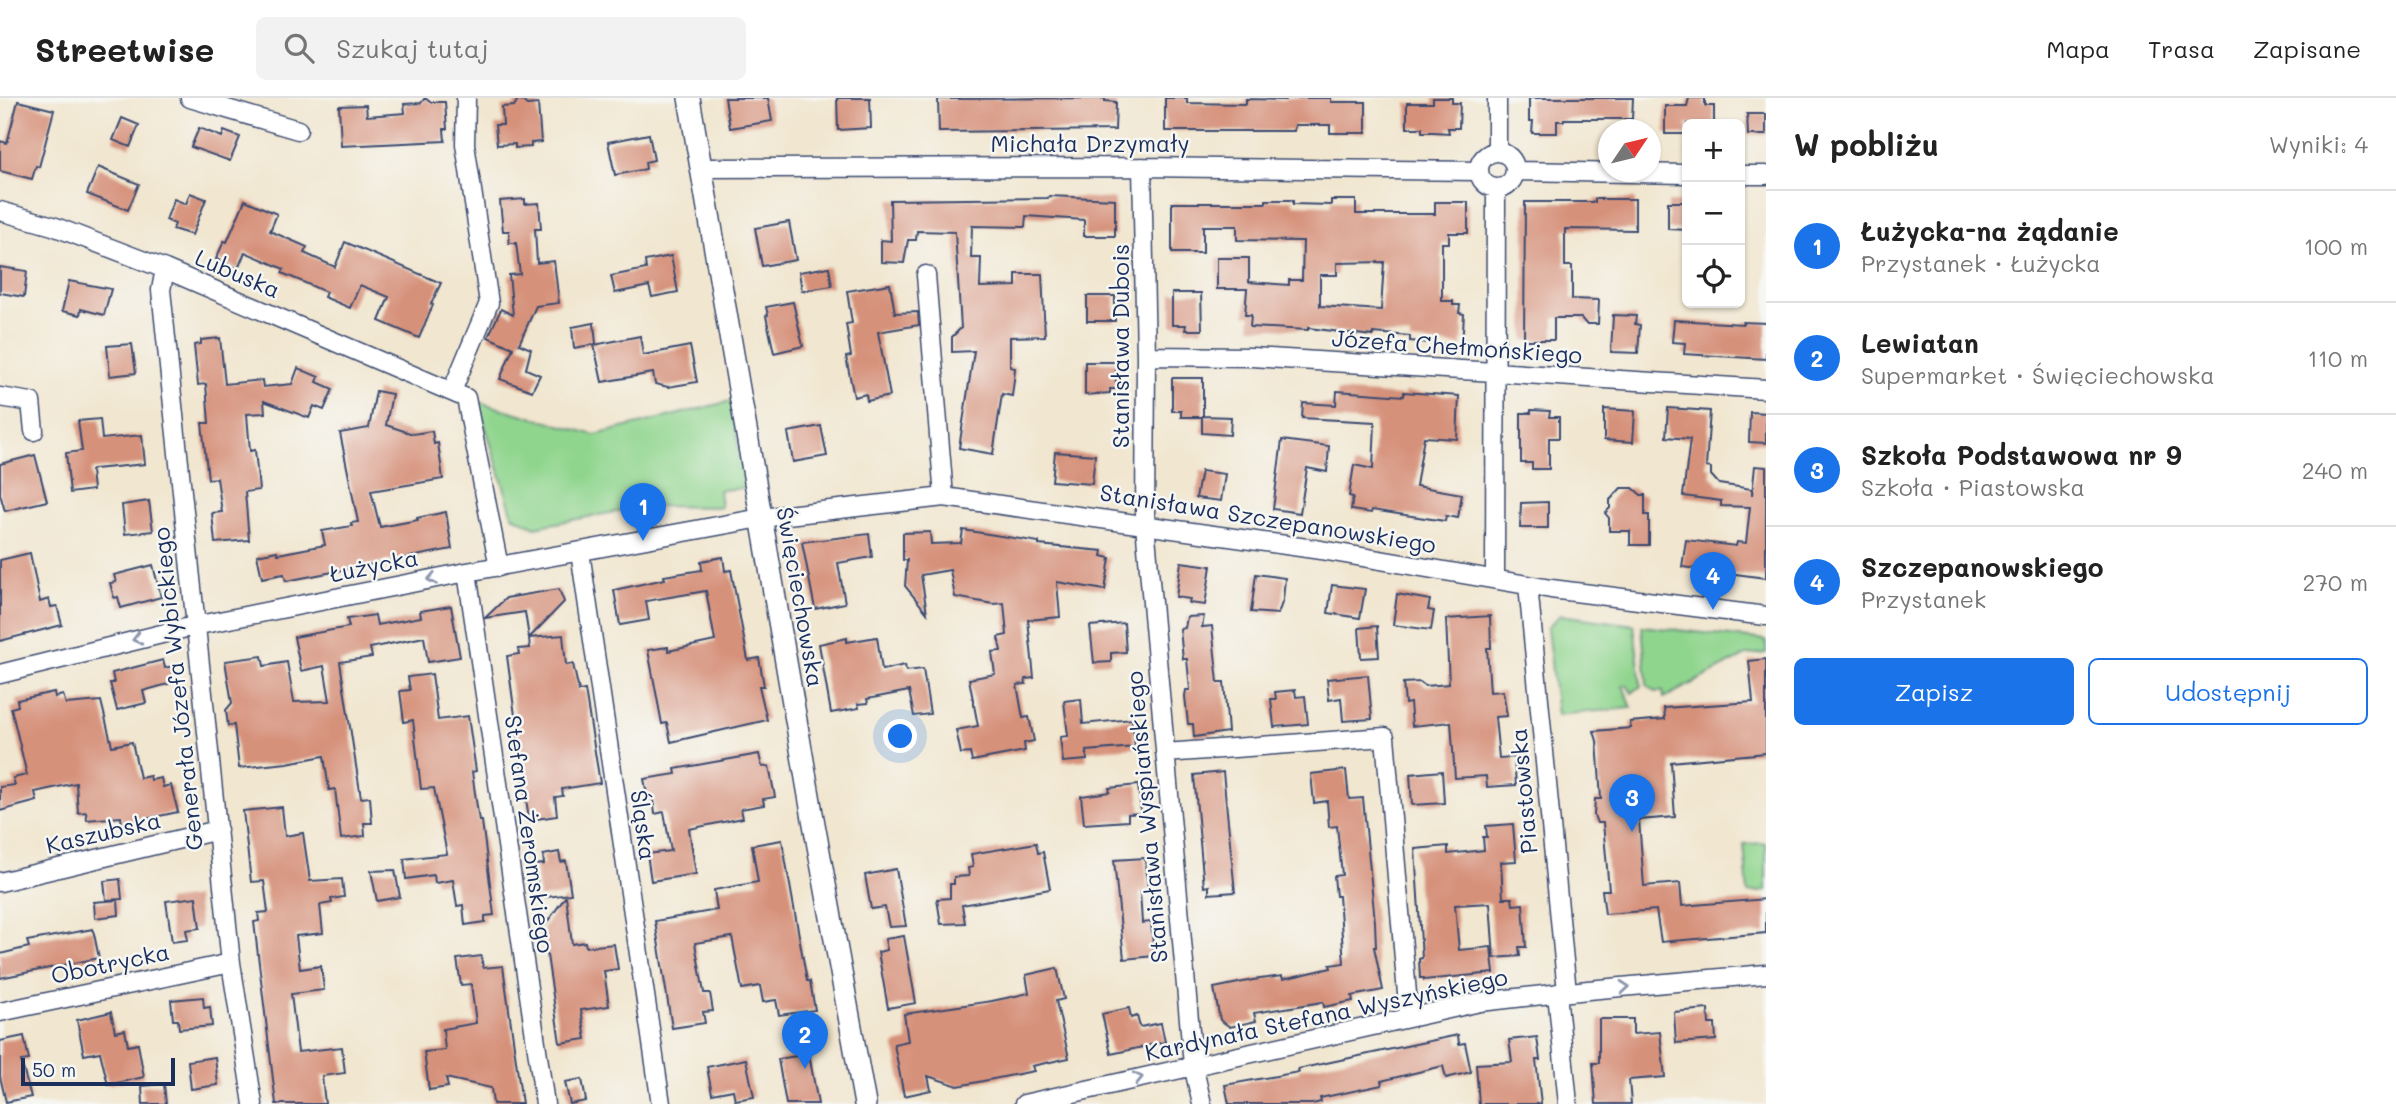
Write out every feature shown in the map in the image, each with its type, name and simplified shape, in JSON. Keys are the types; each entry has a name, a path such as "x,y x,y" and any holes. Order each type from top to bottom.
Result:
{"street":[{"path":"190,98 298,130"},
{"path":"466,98 465,144 489,303 452,391 466,398 499,567"},
{"name":"Święciechowska","path":"689,98 812,813 866,1104"},
{"path":"1497,98 1497,151"},
{"path":"1497,151 1510,156 1516,171 1508,185 1496,188 1484,183 1478,170 1483,157 1497,151"},
{"name":"Michała Drzymały","path":"702,168 1142,167 1478,170"},
{"name":"Stanisława Dubois","path":"1142,167 1146,356 1145,524"},
{"path":"1516,171 1682,174"},
{"path":"1745,175 1766,175"},
{"path":"1495,578 1496,188"},
{"name":"Lubuska","path":"0,211 53,226 165,269 452,391"},
{"name":"Generała Józefa Wybickiego","path":"165,269 161,290 194,626 231,963 253,1104"},
{"path":"926,275 944,497"},
{"name":"Józefa Chełmońskiego","path":"1146,356 1252,357 1766,390"},
{"path":"0,397 32,402 34,431"},
{"name":"Stanisława Szczepanowskiego","path":"761,518 944,497 1145,524 1528,585 1766,617"},
{"name":"Łużycka","path":"0,674 194,626 761,518"},
{"name":"Stanisława Wyspiańskiego","path":"1145,524 1193,1065 1202,1104"},
{"name":"Śląska","path":"580,552 661,1104"},
{"name":"Stefana Żeromskiego","path":"467,572 545,1104"},
{"name":"Piastowska","path":"1528,585 1562,993 1568,1104"},
{"path":"1165,752 1385,737 1409,1017"},
{"name":"Kaszubska","path":"0,882 218,830"},
{"name":"Obotrycka","path":"0,1012 231,963"},
{"name":"Kardynała Stefana Wyszyńskiego","path":"1024,1104 1480,1002 1766,974"}],"green space":[{"path":"731,401 746,488 719,490 721,507 647,506 535,527 513,516 478,402 595,435"},
{"path":"1560,615 1634,625 1641,686 1632,693 1627,685 1623,686 1632,708 1557,715 1547,628"},
{"path":"1642,626 1766,640 1766,653 1746,655 1664,698 1663,691 1656,692 1647,685"},
{"path":"1766,843 1766,891 1748,893 1744,844"}],"building":[{"path":"425,98 430,102 445,102 445,141 341,146 339,106 366,105 367,116 405,113 404,104 421,103"},
{"path":"519,98 527,105 538,104 541,142 531,143 531,147 497,145 495,125 503,125 502,107 514,106"},
{"path":"725,98 768,98 772,121 730,128"},
{"path":"837,98 870,98 871,128 838,130"},
{"path":"1105,98 1105,101 1116,102 1115,130 939,132 938,99"},
{"path":"1165,98 1187,98 1187,103 1246,104 1246,99 1285,98 1331,98 1331,102 1366,102 1366,133 1330,133 1330,125 1295,125 1294,131 1165,131"},
{"path":"1433,98 1452,98 1452,103 1460,103 1459,128 1448,128 1449,133 1422,132 1422,128 1407,128 1407,103 1433,103"},
{"path":"1529,98 1633,98 1632,119 1564,119 1557,121 1557,133 1532,133 1533,121 1529,121"},
{"path":"1689,98 1705,98 1705,106 1714,106 1714,119 1682,119 1682,134 1665,134 1665,106 1687,106"},
{"path":"18,101 54,110 39,167 36,166 32,179 0,171 0,141 7,143"},
{"path":"1747,114 1766,114 1766,135 1748,135"},
{"path":"122,118 139,125 130,147 113,140"},
{"path":"199,128 222,137 224,131 240,137 230,161 191,147"},
{"path":"649,134 654,160 645,162 646,169 615,175 608,142"},
{"path":"98,167 139,184 128,210 87,194"},
{"path":"190,193 206,199 192,235 173,229 175,224 166,220 174,199 186,204"},
{"path":"1049,196 1115,199 1115,236 1084,236 1084,220 1026,216 1025,227 972,226 971,258 981,258 980,287 1016,286 1016,274 1042,274 1045,336 1010,337 1010,367 1015,368 1012,396 1002,394 993,454 959,448 974,351 952,352 952,337 961,328 955,232 917,231 916,240 908,240 904,263 881,262 881,240 891,241 890,200"},
{"path":"525,199 525,204 539,203 541,229 535,229 537,263 554,261 559,303 536,306 519,344 531,349 526,369 540,375 532,391 500,379 513,348 488,337 501,309 513,315 509,275 520,274 516,243 509,243 509,231 503,231 500,201"},
{"path":"1595,199 1635,199 1635,230 1565,229 1565,266 1572,266 1572,299 1599,300 1598,324 1586,324 1581,318 1554,318 1554,340 1524,340 1525,202 1595,202"},
{"path":"245,200 277,214 270,231 307,247 304,253 335,267 345,242 441,283 419,338 379,321 389,297 360,285 350,308 324,297 326,292 282,273 284,269 245,252 238,269 216,259 224,241 227,242"},
{"path":"1266,200 1293,200 1293,204 1331,205 1331,200 1356,200 1356,214 1435,214 1435,202 1468,202 1468,233 1449,233 1449,243 1442,243 1442,301 1453,301 1453,305 1460,305 1459,313 1464,314 1462,346 1410,341 1410,336 1373,333 1373,336 1308,328 1250,327 1251,315 1245,315 1247,289 1217,289 1217,258 1249,258 1249,282 1289,285 1289,280 1302,280 1303,241 1237,240 1237,226 1203,226 1203,253 1172,253 1172,203 1266,203","holes":["1384,262 1381,310 1320,306 1320,275 1337,275 1337,263"]},
{"path":"1668,202 1682,202 1682,230 1668,229"},
{"path":"789,222 796,260 762,266 755,228"},
{"path":"671,256 678,292 652,297 649,286 615,293 611,276 646,269 645,261"},
{"path":"0,267 27,271 24,297 0,293"},
{"path":"829,267 832,286 802,291 799,272"},
{"path":"69,281 111,289 104,315 81,309 80,315 62,311"},
{"path":"890,284 895,313 918,312 919,325 878,332 890,396 867,401 866,394 854,397 846,357 851,356 846,324 852,323 847,291"},
{"path":"1172,293 1201,293 1202,330 1185,330 1186,325 1172,325"},
{"path":"1087,296 1115,296 1115,321 1087,321"},
{"path":"793,302 803,346 774,353 766,307"},
{"path":"1613,315 1636,316 1635,324 1640,325 1638,353 1611,352"},
{"path":"1674,320 1766,323 1766,359 1684,354 1685,343 1672,342"},
{"path":"594,323 596,344 574,348 572,327"},
{"path":"640,336 643,355 690,346 697,382 668,387 655,384 653,373 602,382 594,345"},
{"path":"220,338 225,384 262,380 263,387 292,384 298,368 319,377 317,382 333,389 324,410 314,406 309,418 264,401 265,413 247,414 250,451 255,450 259,490 245,492 249,540 215,543 212,513 222,512 217,478 208,479 202,423 209,423 206,384 198,385 194,345 201,344 201,340"},
{"path":"132,344 136,373 110,376 107,346"},
{"path":"1085,362 1116,362 1116,389 1110,389 1110,393 1085,395"},
{"path":"1172,378 1203,378 1203,416 1231,417 1230,435 1202,433 1202,417 1181,417 1181,411 1172,411"},
{"path":"376,391 392,394 386,425 413,434 432,431 434,444 438,443 443,479 371,491 380,527 446,512 452,549 286,581 284,574 262,578 257,555 325,545 322,531 352,526 351,523 358,522 340,433 369,428"},
{"path":"1337,391 1404,396 1404,392 1459,396 1457,439 1424,437 1416,486 1462,494 1458,518 1446,516 1445,521 1372,510 1371,513 1351,510 1353,497 1349,496 1354,465 1373,469 1375,422 1302,418 1303,403 1336,405"},
{"path":"1668,408 1710,411 1706,467 1711,468 1711,475 1719,484 1752,489 1752,495 1755,466 1766,467 1766,578 1682,567 1686,540 1736,546 1737,542 1746,543 1750,507 1721,506 1721,501 1683,496 1690,439 1666,437"},
{"path":"1604,409 1635,411 1633,442 1604,440"},
{"path":"1531,410 1550,411 1549,417 1559,417 1559,438 1549,438 1549,469 1532,469 1532,463 1521,463 1521,413 1531,413"},
{"path":"1750,412 1766,413 1766,443 1749,442"},
{"path":"100,419 102,439 142,435 145,464 94,469 91,471 93,490 70,493 66,453 82,451 78,421"},
{"path":"821,426 827,456 793,462 788,432"},
{"path":"1282,440 1329,446 1327,472 1307,468 1300,513 1273,509"},
{"path":"1055,452 1095,455 1092,484 1052,481"},
{"path":"35,455 47,501 5,511 0,494 0,464"},
{"path":"1201,471 1225,474 1221,501 1196,498"},
{"path":"1621,488 1633,488 1645,495 1645,515 1649,515 1649,545 1630,545 1630,531 1609,531 1609,518 1605,513 1610,508 1610,500"},
{"path":"149,501 153,531 125,534 122,505"},
{"path":"1548,502 1548,528 1520,528 1521,503"},
{"path":"963,530 1039,542 1039,545 1103,551 1102,556 1110,558 1105,590 1057,582 1060,617 1028,620 1034,678 1025,679 1026,684 1017,685 1023,718 1029,717 1034,741 1024,743 1025,751 972,761 970,753 961,754 956,730 978,726 969,679 995,674 992,652 1001,651 998,637 1007,635 1004,603 993,604 955,597 950,570 921,575 927,613 905,586 907,560 903,560 903,533 930,532 931,544 961,543"},
{"path":"869,534 872,557 838,563 845,603 815,609 802,542"},
{"path":"30,553 40,602 49,599 51,607 57,606 62,625 0,641 0,560"},
{"path":"723,557 725,571 731,570 748,660 759,658 764,686 759,686 767,720 671,742 667,723 662,724 648,650 668,647 668,651 715,641 706,591 646,601 649,620 620,625 614,590 665,579 664,576 702,570 701,561"},
{"path":"1181,562 1211,566 1205,605 1189,603 1190,599 1176,597"},
{"path":"153,565 161,597 121,608 118,597 114,598 110,583 116,582 114,575"},
{"path":"1256,574 1285,578 1283,600 1278,614 1251,612"},
{"path":"1332,585 1365,589 1360,618 1328,613"},
{"path":"559,589 564,602 529,638 525,612 485,618 506,598"},
{"path":"1397,594 1430,600 1428,610 1434,611 1431,630 1393,625"},
{"path":"451,606 460,657 428,662 424,637 370,648 372,657 340,662 361,798 370,797 372,823 364,823 365,836 341,839 335,789 329,790 324,756 239,768 234,725 228,726 226,710 232,703 225,661 262,656 264,666 287,662 294,702 330,701 324,666 301,671 294,637 349,627 347,619 375,615 377,625 421,617 420,611"},
{"path":"1204,616 1202,627 1212,626 1218,682 1224,682 1228,732 1194,737 1193,724 1188,724 1185,696 1186,690 1190,690 1180,629 1185,628 1187,617"},
{"path":"1490,616 1491,648 1487,648 1490,692 1503,691 1507,716 1495,717 1499,758 1514,757 1516,785 1487,787 1486,776 1455,778 1451,722 1412,726 1410,703 1405,704 1403,683 1420,682 1425,686 1449,684 1446,619"},
{"path":"1124,623 1126,652 1111,653 1111,662 1094,663 1090,626"},
{"path":"1377,626 1379,657 1361,658 1359,628"},
{"path":"563,635 566,665 573,664 579,691 585,690 600,783 562,789 563,796 555,797 557,816 529,820 507,656 519,654 518,649 530,648 529,638"},
{"path":"877,637 882,670 905,665 906,671 923,669 930,714 914,716 909,691 867,699 868,703 858,704 859,708 831,713 819,644 847,638 847,642"},
{"path":"1766,659 1766,753 1671,762 1675,817 1639,820 1644,886 1680,883 1682,906 1766,899 1766,933 1661,942 1656,910 1605,914 1602,890 1609,890 1603,823 1597,823 1594,815 1595,799 1601,799 1594,731 1631,728 1630,722 1665,719 1664,708 1753,702 1749,661"},
{"path":"163,660 165,668 172,666 175,682 143,691 146,703 117,710 110,683 114,683 112,673"},
{"path":"432,674 438,720 468,716 476,771 472,772 479,821 482,821 494,915 485,916 485,922 465,925 463,905 457,906 453,880 435,883 434,875 406,879 404,859 447,854 434,788 421,789 413,720 404,722 400,691 410,690 408,677"},
{"path":"1368,675 1372,719 1343,721 1341,698 1329,700 1327,679"},
{"path":"1295,690 1296,697 1305,696 1308,724 1274,727 1271,699 1276,699 1275,692"},
{"path":"54,692 55,697 63,695 66,704 101,701 112,746 132,742 140,778 161,778 163,787 171,785 178,812 122,824 121,817 87,820 86,812 78,813 76,783 35,792 37,801 0,811 0,787 15,785 13,778 27,775 11,708 18,706 17,700"},
{"path":"1081,699 1083,724 1132,719 1135,747 1086,751 1087,760 1063,762 1060,737 1068,736 1064,701"},
{"path":"759,754 762,767 769,766 775,797 763,799 764,805 741,809 743,818 689,829 696,874 651,881 647,854 671,851 664,812 655,814 653,798 648,799 644,779 676,774 675,769"},
{"path":"1346,770 1349,799 1363,798 1375,922 1374,947 1383,990 1352,996 1353,1001 1324,1007 1323,1002 1254,1013 1256,1021 1230,1027 1220,1020 1214,988 1282,976 1283,979 1344,963 1339,896 1336,896 1334,876 1342,875 1337,826 1329,827 1327,801 1314,803 1311,774"},
{"path":"1442,771 1444,803 1412,805 1410,774"},
{"path":"1223,772 1235,892 1209,894 1209,886 1204,887 1194,775"},
{"path":"1138,785 1141,813 1128,814 1128,821 1084,824 1081,796 1110,792 1109,788"},
{"path":"282,807 285,836 303,833 310,881 342,879 344,897 331,899 332,903 320,905 323,933 296,936 300,969 321,966 324,990 291,994 298,1052 342,1047 345,1073 322,1076 325,1104 276,1104 254,922 259,921 258,913 268,912 264,881 251,882 243,811"},
{"path":"1513,824 1516,861 1501,862 1503,898 1512,898 1513,905 1523,904 1526,947 1519,947 1520,956 1494,958 1490,903 1455,905 1459,950 1491,947 1494,973 1424,980 1420,978 1419,959 1422,958 1415,849 1448,846 1448,854 1484,850 1486,826"},
{"path":"782,840 807,981 810,981 815,1010 779,1015 776,1000 763,1002 760,986 742,989 732,937 695,943 704,993 710,993 713,1011 703,1012 705,1023 672,1028 655,921 717,910 714,890 758,882 752,845"},
{"path":"1036,843 1038,853 1043,852 1050,889 962,905 965,923 941,924 937,899 950,898 950,884 954,884 954,877 969,876 968,868 973,867 971,854"},
{"path":"559,852 561,862 566,861 571,894 539,898 535,865 544,864 543,855"},
{"path":"1145,858 1148,891 1140,892 1142,923 1151,922 1154,956 1124,959 1114,860"},
{"path":"896,869 906,926 889,927 885,907 871,909 865,875"},
{"path":"395,870 400,897 377,901 371,871"},
{"path":"120,879 122,899 106,900 104,881"},
{"path":"566,896 572,944 585,942 586,947 614,944 618,969 604,971 609,1006 581,1010 586,1039 560,1043 543,928"},
{"path":"196,897 200,928 186,930 188,940 172,942 166,901"},
{"path":"118,900 119,915 95,918 94,902"},
{"path":"93,929 99,958 0,978 0,954 29,947 27,941"},
{"path":"904,936 916,1003 888,1008 878,952 887,950 885,939"},
{"path":"481,956 483,968 503,966 522,1104 493,1104 491,1088 446,1078 448,1087 429,1090 424,1052 445,1050 443,1029 476,1023 471,984 461,985 457,959"},
{"path":"1057,968 1064,999 1056,1001 1069,1058 1032,1066 1034,1071 958,1086 928,1076 931,1090 904,1096 894,1044 908,1041 904,1014 1029,993 1026,975"},
{"path":"203,997 204,1008 210,1007 212,1026 179,1029 178,1020 173,1020 171,1000"},
{"path":"1129,1008 1131,1018 1137,1016 1140,1027 1161,1023 1165,1042 1111,1054 1102,1014"},
{"path":"1708,1009 1709,1024 1715,1024 1716,1040 1676,1043 1674,1012"},
{"path":"111,1012 115,1032 125,1030 128,1046 138,1044 144,1077 108,1085 100,1052 84,1055 77,1020"},
{"path":"1599,1019 1633,1019 1633,1034 1660,1032 1665,1077 1629,1080 1631,1104 1596,1104 1593,1063 1599,1063"},
{"path":"1458,1035 1459,1044 1465,1043 1471,1072 1446,1078 1443,1066 1381,1081 1382,1085 1320,1098 1321,1102 1312,1104 1229,1104 1225,1085 1299,1072 1298,1069"},
{"path":"24,1036 29,1060 21,1061 31,1097 6,1102 0,1077 0,1041"},
{"path":"1537,1037 1540,1060 1536,1060 1541,1104 1479,1104 1476,1064 1512,1062 1509,1040"},
{"path":"809,1054 818,1104 786,1104 778,1059"},
{"path":"215,1057 218,1085 191,1089 188,1061"},
{"path":"746,1059 754,1097 735,1100 733,1090 712,1094 707,1067"},
{"path":"582,1079 586,1101 570,1104 565,1082"},
{"path":"164,1084 166,1104 143,1104 142,1086"}],"place":[{"name":"Łużycka-na żądanie","path":"643,541"},
{"name":"Szczepanowskiego","path":"1713,610"},
{"name":"Szkoła Podstawowa nr 9","path":"1632,832"},
{"name":"Lewiatan","path":"805,1069"}]}
